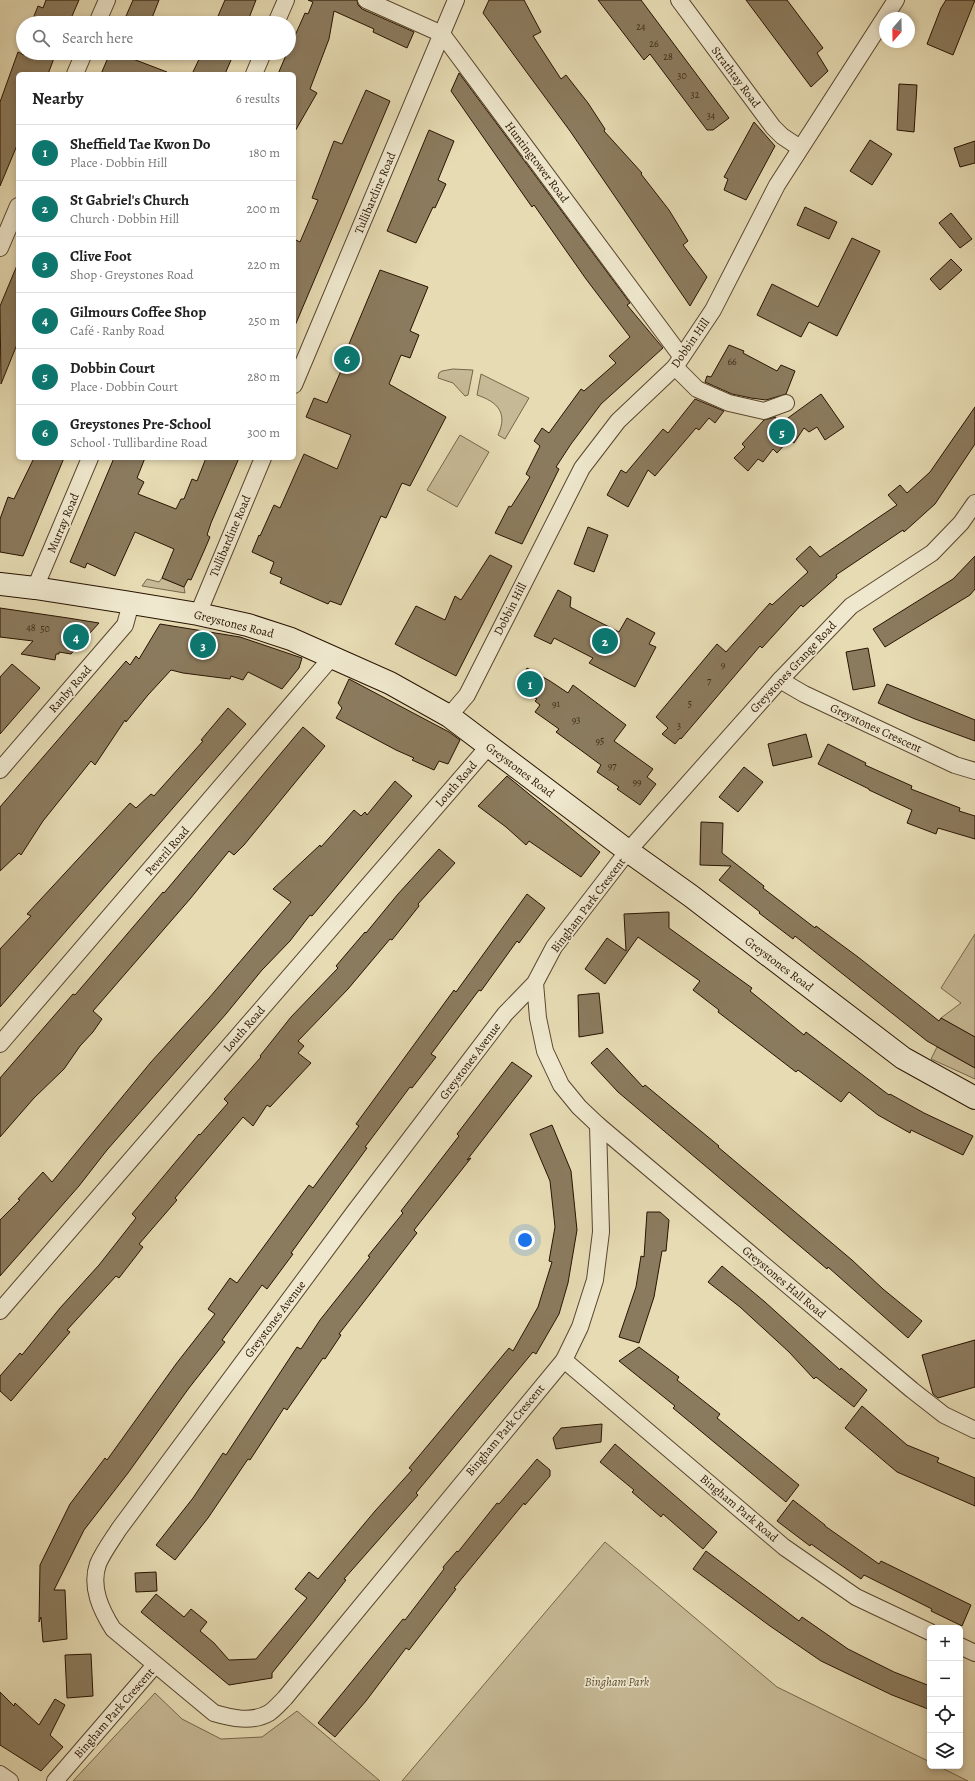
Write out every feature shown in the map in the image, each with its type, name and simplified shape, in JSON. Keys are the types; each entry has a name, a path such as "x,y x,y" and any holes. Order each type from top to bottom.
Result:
{"street":[{"path":"100,16 107,0"},
{"path":"279,16 286,0"},
{"name":"Huntingtower Road","path":"366,0 442,34 697,389 729,403 764,411 786,402"},
{"name":"Tullibardine Road","path":"296,380 456,0"},
{"name":"Strathtay Road","path":"679,0 773,127 782,136 800,148"},
{"name":"Dobbin Hill","path":"449,716 467,696 582,468 618,421 678,361 712,310 777,185 896,0"},
{"path":"76,72 81,60"},
{"path":"255,72 260,60"},
{"path":"0,248 16,211"},
{"name":"Murray Road","path":"35,588 89,460"},
{"name":"Tullibardine Road","path":"198,614 262,460"},
{"name":"Greystones Grange Road","path":"628,851 780,680 851,606 932,552 961,523 975,504"},
{"name":"Greystones Road","path":"0,584 35,588 198,614 248,625 291,639 390,683 449,716 488,747 691,896 903,1058 975,1098"},
{"name":"Ranby Road","path":"0,770 125,625 131,603"},
{"name":"Peveril Road","path":"0,1044 332,657"},
{"name":"Greystones Crescent","path":"780,680 804,694 954,765 975,771"},
{"name":"Louth Road","path":"0,1311 488,747"},
{"name":"Bingham Park Crescent","path":"535,982 554,947 628,851"},
{"path":"535,982 538,1018 545,1051 561,1085 579,1107 598,1125"},
{"name":"Greystones Avenue","path":"155,1665 112,1629 101,1612 96,1588 98,1565 119,1529 355,1211 506,1014 535,982"},
{"name":"Bingham Park Crescent","path":"55,1781 155,1665 214,1713 231,1718 250,1718 268,1713 285,1698 564,1360 580,1327 595,1280 601,1232 598,1125"},
{"name":"Greystones Hall Road","path":"598,1125 912,1390 944,1415 975,1430"},
{"name":"Bingham Park Road","path":"564,1360 784,1547 856,1597 927,1631"},
{"path":"963,1647 975,1653"},
{"path":"0,1774 10,1781"}],"green space":[{"path":"453,369 473,370 468,395 465,396 453,383 438,378 439,373 442,371"},
{"path":"481,374 529,398 505,439 498,435 502,420 499,409 491,401 477,395"},
{"path":"460,435 489,452 457,507 427,490"},
{"path":"162,578 184,587 185,593 142,586 147,579 159,582"},
{"path":"975,934 975,1037 941,1018 961,1003 941,988"},
{"path":"937,1047 973,1067 975,1065 975,1079 931,1059"},
{"name":"Bingham Park","path":"605,1542 777,1687 927,1761 927,1769 944,1769 968,1781 402,1781"},
{"path":"155,1693 182,1719 221,1739 262,1737 297,1711 380,1781 73,1781"}],"building":[{"path":"46,0 79,0 72,16 34,16 38,6 43,8"},
{"path":"133,0 159,0 153,16 126,16"},
{"path":"225,0 256,0 250,16 218,16"},
{"path":"308,0 357,0 358,5 362,9 414,32 407,48 373,32 374,29 334,11 329,39 310,89 317,93 296,130 296,72 279,72 284,60 296,60 296,33 305,13 308,14 313,2"},
{"path":"489,0 524,0 541,32 533,36 561,79 566,75 588,103 605,129 604,131 642,173 641,174 669,210 688,241 683,245 707,277 690,306 570,131 483,13"},
{"path":"598,0 641,0 729,118 713,130 707,130 650,54 644,60"},
{"path":"746,0 787,0 823,48 817,53 828,71 811,87"},
{"path":"946,0 975,0 953,55 927,44 941,8"},
{"path":"16,58 16,60 53,60 49,72 16,72 16,148 0,186 0,102"},
{"path":"107,60 136,60 167,72 102,72"},
{"path":"199,60 231,60 226,72 193,72"},
{"path":"459,73 630,303 627,305 663,348 601,404 571,444 556,467 559,469 522,544 495,533 509,506 511,507 530,477 526,474 540,446 534,441 542,428 549,433 581,389 584,391 616,363 609,356 630,337 586,279 534,205 532,207 451,91"},
{"path":"899,84 917,85 914,132 897,130"},
{"path":"366,90 390,101 296,323 296,240 300,242 318,200 312,198 334,141 342,144"},
{"path":"754,122 775,146 746,200 724,190 728,179 724,177"},
{"path":"429,130 454,141 438,180 446,184 416,243 387,231"},
{"path":"870,140 892,154 872,185 850,171"},
{"path":"975,141 975,163 960,167 954,148"},
{"path":"805,207 837,222 829,239 797,225"},
{"path":"951,213 972,239 960,248 939,223"},
{"path":"852,238 880,251 837,336 809,322 801,337 757,315 772,284 818,307"},
{"path":"951,259 962,270 940,290 930,279"},
{"path":"16,268 16,347 1,384 0,306"},
{"path":"380,270 428,287 410,331 419,335 410,358 401,355 389,384 446,417 410,486 402,483 386,518 381,516 341,605 330,601 328,604 280,583 282,578 270,573 274,562 252,552 274,505 280,508 304,454 337,469 351,435 306,417 314,398 327,403 347,357 344,356"},
{"path":"729,345 744,351 743,353 777,371 781,365 795,371 786,394 766,400 751,398 732,394 705,382 707,376 711,377"},
{"path":"821,394 844,427 825,440 817,427 809,432 804,428 794,443 789,440 777,453 773,449 763,462 758,459 748,471 734,458 745,447 742,444 764,420 776,417 770,431"},
{"path":"695,399 724,411 715,423 709,418 699,430 696,428 655,476 648,470 628,507 607,495 621,470 626,473 663,429 668,433"},
{"path":"975,407 975,444 935,504 904,532 903,530 836,575 837,577 803,607 801,605 762,648 760,646 681,739 680,738 675,744 662,734 668,728 656,717 717,644 726,652 770,603 772,605 808,572 796,559 810,546 820,557 897,505 888,495 900,485 907,493 930,472"},
{"path":"33,460 63,460 23,556 0,552 0,519 8,497 14,499"},
{"path":"113,460 144,460 137,478 144,482 138,494 176,509 181,499 184,499 192,479 197,481 205,460 238,460 211,523 207,535 210,537 191,580 188,579 184,587 162,578 174,549 135,532 115,576 87,563 85,568 70,562"},
{"path":"588,527 608,535 594,572 574,564"},
{"path":"490,555 512,566 456,676 395,644 416,606 445,620 455,596 461,600"},
{"path":"975,556 975,589 970,595 885,647 873,629 953,579"},
{"path":"558,590 571,597 570,607 619,632 627,618 655,633 649,644 656,647 635,687 589,663 593,658 554,638 551,644 534,636"},
{"path":"0,608 99,623 71,654 59,652 59,654 56,654 55,660 21,654 33,641 0,637"},
{"path":"160,624 240,637 302,658 299,668 282,689 248,672 243,680 231,676 230,679 171,670 126,722 125,720 95,765 91,761 43,821 21,855 19,853 0,871 0,807 126,661 130,665 136,656 139,659"},
{"path":"868,648 875,686 853,690 846,652"},
{"path":"12,664 40,688 0,734 0,677"},
{"path":"527,668 568,693 573,685 626,725 614,741 653,769 647,777 656,784 640,805 617,789 619,787 597,772 601,765 556,732 559,729 535,712 540,705 535,701 537,699 516,688"},
{"path":"349,679 449,732 460,740 448,764 439,761 434,770 412,760 414,758 336,718 342,708 338,703"},
{"path":"887,684 975,720 975,741 915,719 878,703"},
{"path":"228,708 246,724 0,1007 0,949 31,916 27,914 130,803 136,808 151,794 154,796 203,741 201,740"},
{"path":"303,727 325,746 244,845 234,855 229,851 190,899 93,1011 102,1019 93,1032 80,1046 64,1069 34,1098 0,1137 0,1078 73,994 75,995 163,892 164,893"},
{"path":"806,734 812,757 773,766 768,744"},
{"path":"828,744 866,763 865,765 912,786 911,789 960,808 959,811 975,816 975,839 938,828 936,834 907,823 912,810 818,764"},
{"path":"744,767 763,782 738,812 719,797"},
{"path":"507,776 600,852 581,877 529,841 526,845 506,827 478,806"},
{"path":"395,781 412,796 312,916 310,915 290,941 262,970 226,1014 107,1150 79,1186 0,1276 0,1220 20,1200 18,1199 43,1172 52,1182 151,1062 209,998 291,902 273,889 320,845 321,847 354,810 361,816 365,812 367,815"},
{"path":"701,822 723,823 722,853 764,886 763,888 815,928 816,926 858,957 939,1021 941,1018 975,1037 975,1068 927,1041 795,936 793,939 719,880 731,866 700,865"},
{"path":"439,849 455,863 418,904 419,906 392,940 390,939 348,989 298,1041 304,1046 298,1053 311,1063 270,1107 267,1105 253,1126 243,1117 175,1198 177,1200 139,1244 143,1247 119,1278 116,1276 67,1330 70,1332 11,1401 0,1391 0,1376 20,1353 22,1355 60,1308 99,1265 136,1218 132,1214 199,1134 200,1135 228,1103 224,1099 261,1057 260,1056 291,1017 338,968 336,966"},
{"path":"527,894 545,908 519,943 517,941 481,991 479,990 431,1054 436,1057 412,1088 410,1087 365,1147 367,1148 291,1253 293,1254 267,1289 262,1285 222,1340 225,1342 84,1530 54,1590 65,1590 67,1639 43,1642 41,1617 39,1622 40,1565 70,1504 105,1458 107,1460 176,1364 215,1314 208,1309 230,1278 237,1283 309,1185 313,1188 359,1126 356,1124 454,990 456,992"},
{"path":"669,912 669,928 752,988 750,991 804,1035 806,1032 889,1095 890,1094 924,1113 973,1136 963,1155 911,1130 910,1133 878,1115 849,1092 841,1102 798,1070 796,1072 718,1012 719,1010 693,990 700,981 638,937 605,984 585,969 607,938 626,951 624,914"},
{"path":"599,993 603,1033 579,1037 578,995"},
{"path":"607,1048 643,1087 645,1085 719,1146 718,1147 922,1321 908,1338 828,1267 827,1269 618,1092 591,1063"},
{"path":"512,1062 532,1076 467,1160 471,1158 414,1230 417,1233 339,1334 341,1335 325,1359 323,1358 287,1410 284,1408 250,1460 248,1459 208,1518 175,1560 156,1545 193,1498 223,1453 226,1455 297,1347 301,1349 320,1320 370,1257 368,1256 403,1213 401,1211 459,1136 457,1134"},
{"path":"552,1125 571,1171 577,1230 568,1283 559,1314 536,1354 533,1352 416,1493 418,1495 344,1579 346,1580 272,1673 272,1678 229,1685 141,1612 156,1594 184,1617 191,1609 207,1622 200,1631 214,1643 229,1660 256,1659 307,1598 295,1589 309,1572 318,1579 375,1511 412,1470 409,1468 509,1348 513,1351 538,1307 552,1262 549,1261 555,1227 550,1181 530,1134"},
{"path":"647,1212 660,1212 669,1220 666,1251 662,1251 654,1297 639,1343 619,1337 636,1287 641,1256 644,1257"},
{"path":"722,1266 765,1302 840,1370 841,1368 867,1390 854,1407 816,1377 814,1379 789,1352 740,1307 708,1282"},
{"path":"975,1340 975,1387 938,1398 933,1394 922,1355"},
{"path":"639,1347 679,1377 677,1380 720,1414 717,1418 799,1485 786,1502 673,1408 675,1406 619,1361"},
{"path":"862,1406 907,1445 939,1458 937,1462 975,1478 975,1506 897,1472 845,1428"},
{"path":"602,1424 601,1442 556,1449 553,1438 561,1428"},
{"path":"615,1444 717,1532 703,1549 663,1514 661,1517 632,1492 634,1490 600,1462"},
{"path":"537,1459 550,1470 550,1476 525,1505 524,1503 454,1588 456,1589 409,1650 406,1648 366,1701 335,1737 318,1723 403,1619 405,1620 444,1569 443,1567 457,1551 458,1552 497,1503 499,1504"},
{"path":"793,1500 825,1526 879,1564 881,1561 971,1605 962,1625 931,1611 932,1609 864,1575 861,1579 811,1544 810,1546 777,1521"},
{"path":"706,1551 799,1621 802,1617 848,1649 894,1672 927,1685 927,1709 892,1695 821,1661 770,1626 693,1569"},
{"path":"156,1572 157,1591 136,1592 135,1573"},
{"path":"91,1654 93,1696 67,1698 65,1655"},
{"path":"0,1692 14,1706 15,1703 39,1725 55,1699 65,1705 50,1735 63,1747 41,1771 0,1745"}],"place":[{"name":"Greystones Pre-School","path":"347,359"},
{"name":"Dobbin Court","path":"782,432"},
{"name":"Gilmours Coffee Shop","path":"76,637"},
{"name":"St Gabriel's Church","path":"605,641"},
{"name":"Clive Foot","path":"203,645"},
{"name":"Sheffield Tae Kwon Do","path":"530,684"}]}
